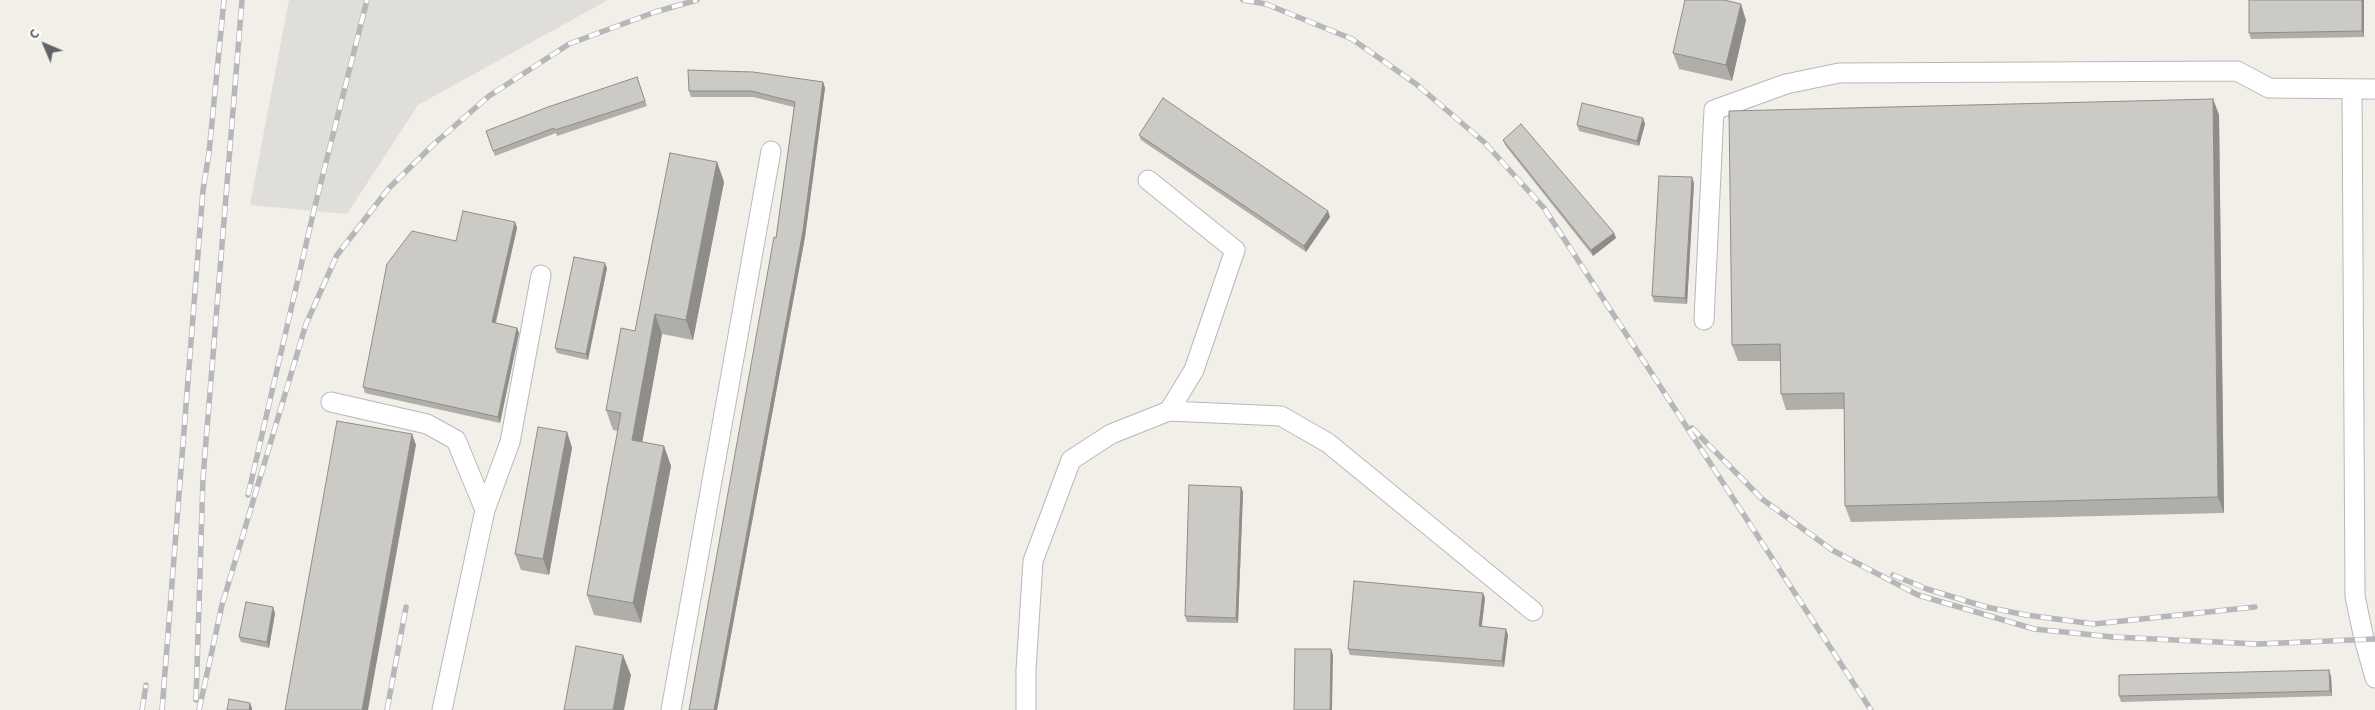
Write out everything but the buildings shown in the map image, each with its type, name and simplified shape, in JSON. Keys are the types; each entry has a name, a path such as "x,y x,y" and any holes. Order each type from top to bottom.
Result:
{"lane":[{"path":"1704,320 1714,110 1786,84 1839,73 2237,71 2269,88 2375,89"},
{"path":"2352,89 2356,596 2364,639 2375,678"},
{"path":"671,710 771,151"},
{"path":"1148,180 1235,250 1194,370 1169,411"},
{"path":"442,710 485,510 510,442 541,275"},
{"path":"331,402 427,424 456,440 485,510"},
{"path":"1026,710 1026,670 1032,561 1071,460 1111,434 1169,411 1281,416 1328,443 1533,611"}],"shaded area":[{"path":"289,0 608,0 418,105 347,214 250,205"}],"railway":[{"path":"162,710 203,190 209,153 224,0"},
{"path":"196,700 203,478 242,0"},
{"path":"248,495 314,210 367,0"},
{"path":"199,710 222,605 306,324 337,255 389,188 435,143 489,96 569,44 655,12 697,0"},
{"path":"1243,0 1266,4 1352,39 1416,84 1484,142 1544,208 1871,710"},
{"path":"1692,428 1762,499 1832,550 1918,595 2034,629 2113,637 2258,644 2375,639"},
{"path":"1893,575 1927,589 1986,607 2026,615 2094,624 2255,607"},
{"path":"387,710 406,607"},
{"path":"142,710 146,685"}]}
